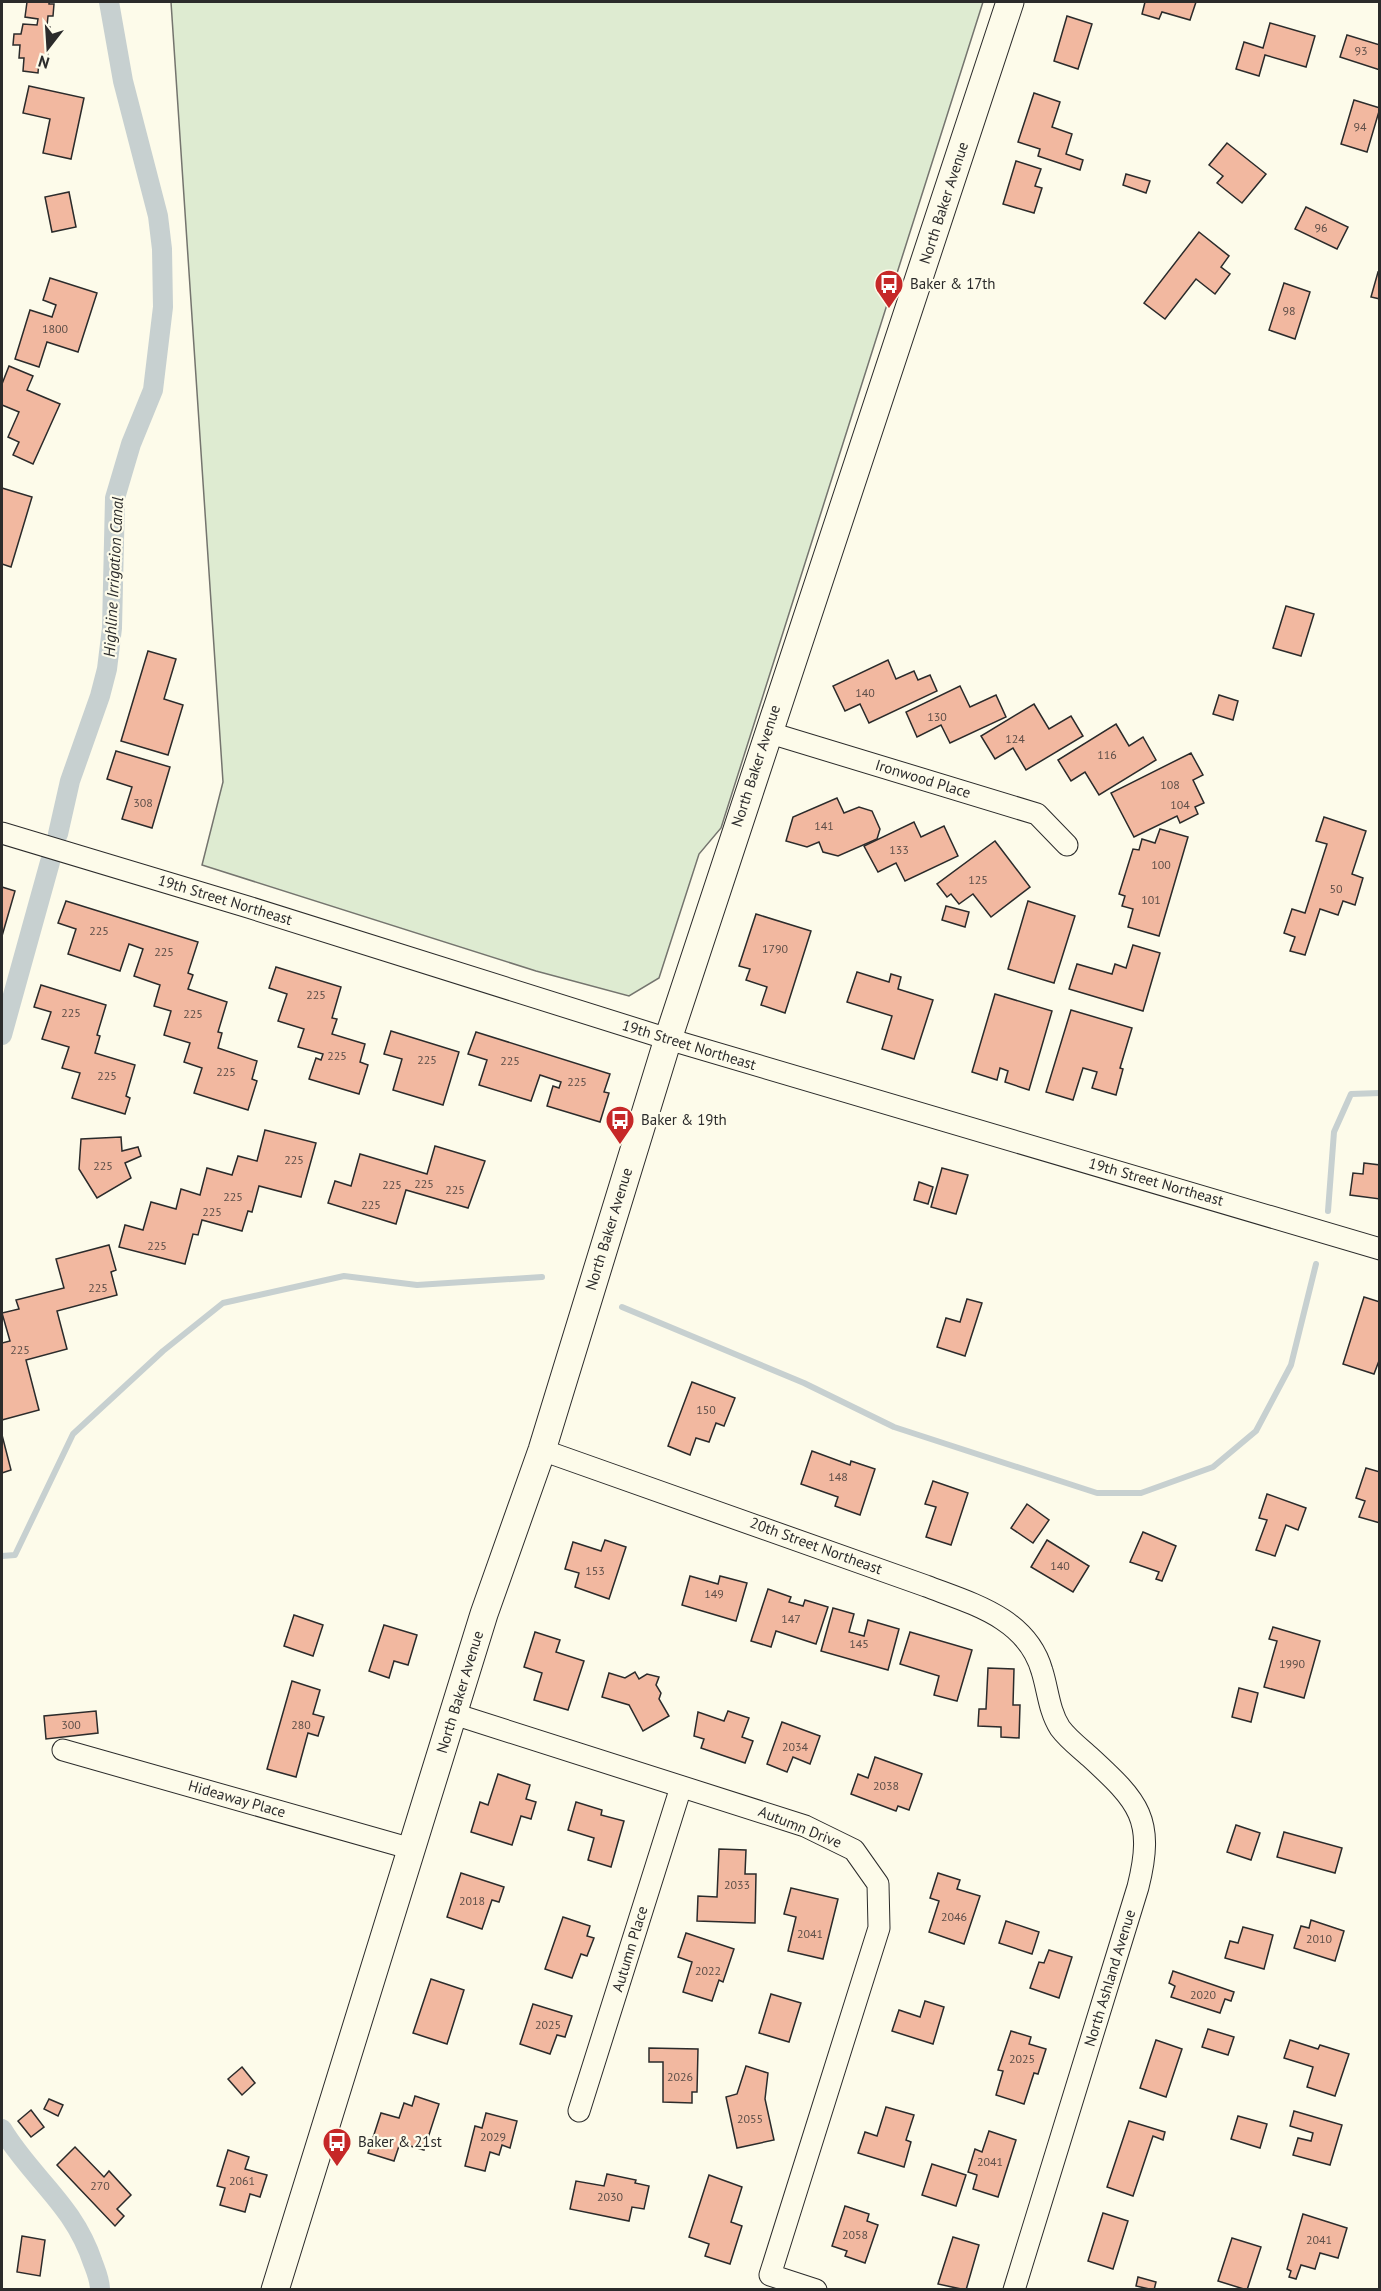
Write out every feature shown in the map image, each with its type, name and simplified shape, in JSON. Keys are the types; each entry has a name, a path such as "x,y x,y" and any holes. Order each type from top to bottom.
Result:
{"main road":[{"name":"North Baker Avenue","path":"275,2289 484,1614 542,1450 668,1039 767,732 1010,2"}],"street":[{"name":"Ironwood Place","path":"767,732 1037,814 1067,845"},
{"name":"19th Street Northeast","path":"2,833 248,907 668,1039 1380,1249"},
{"name":"20th Street Northeast","path":"542,1450 980,1606 1007,1621 1025,1636 1036,1653 1047,1692"},
{"name":"North Ashland Avenue","path":"1014,2289 1145,1859 1146,1834 1138,1808 1118,1783 1060,1728 1051,1710 1047,1692"},
{"name":"Autumn Drive","path":"454,1714 805,1826 854,1850 878,1884 879,1928 770,2275 816,2289"},
{"name":"Hideaway Place","path":"63,1750 412,1849"},
{"name":"Autumn Place","path":"579,2111 681,1786"}],"green space":[{"path":"171,2 983,2 721,828 699,854 659,978 629,996 536,971 202,865 223,782"}],"building":[{"path":"27,2 54,4 53,16 48,16 47,26 50,27 47,61 39,60 38,73 23,71 24,58 19,58 20,45 13,45 14,34 21,34 23,24 37,25 38,19 25,17"},
{"path":"1145,2 1196,2 1190,20 1162,12 1159,19 1142,14"},
{"path":"1067,16 1092,24 1078,69 1054,61"},
{"path":"1270,23 1315,36 1306,67 1265,55 1259,76 1236,69 1244,42 1263,48"},
{"path":"1347,35 1380,45 1380,70 1340,57"},
{"path":"29,86 84,98 71,159 43,153 50,119 23,113"},
{"path":"1034,93 1060,102 1052,127 1072,134 1066,154 1083,160 1080,170 1038,156 1040,149 1018,142"},
{"path":"1354,100 1380,108 1367,152 1341,144"},
{"path":"1227,143 1266,174 1242,203 1217,183 1223,176 1209,165"},
{"path":"1016,161 1041,169 1035,186 1042,188 1034,213 1003,204"},
{"path":"1126,174 1150,181 1146,193 1123,185"},
{"path":"69,192 76,227 52,232 45,197"},
{"path":"1306,207 1348,227 1337,249 1295,229"},
{"path":"1199,232 1229,256 1221,267 1230,274 1215,294 1196,279 1165,319 1144,303"},
{"path":"1378,272 1380,273 1380,299 1371,297"},
{"path":"50,278 97,293 78,352 47,342 39,367 15,359 30,310 52,317 56,305 43,300"},
{"path":"1284,283 1310,292 1295,339 1269,330"},
{"path":"9,366 33,376 27,390 60,404 33,464 13,455 19,442 8,437 19,412 2,405 2,384"},
{"path":"2,488 32,497 11,567 2,564"},
{"path":"1286,606 1314,614 1301,656 1273,648"},
{"path":"148,651 176,659 164,699 183,705 168,755 121,741"},
{"path":"888,660 896,679 914,671 918,680 930,675 937,691 869,723 860,704 845,711 833,686"},
{"path":"960,686 970,707 996,695 1006,717 950,743 941,725 917,737 906,712"},
{"path":"1219,695 1238,701 1233,720 1213,714"},
{"path":"1034,704 1049,729 1071,716 1083,736 1026,770 1013,748 995,759 981,736"},
{"path":"1116,724 1129,746 1143,737 1156,760 1099,795 1085,772 1071,781 1058,760"},
{"path":"116,751 170,767 152,828 122,819 132,787 107,779"},
{"path":"1191,753 1203,775 1193,780 1204,803 1195,807 1198,814 1180,823 1177,816 1134,837 1111,793"},
{"path":"837,798 844,813 859,807 872,811 880,829 877,839 838,856 823,852 819,842 807,847 786,841 793,817"},
{"path":"1324,817 1366,831 1352,874 1363,878 1355,905 1343,901 1338,915 1320,909 1305,955 1290,951 1295,937 1284,933 1292,909 1305,913 1327,844 1316,841"},
{"path":"914,822 921,837 944,826 958,856 905,881 896,863 878,872 864,846"},
{"path":"1160,829 1188,837 1159,936 1128,927 1133,909 1122,906 1125,896 1119,894 1133,849 1139,850 1142,839 1155,843"},
{"path":"995,841 1030,887 991,917 973,894 959,904 951,894 947,897 937,884"},
{"path":"2,887 15,891 2,936"},
{"path":"66,901 198,942 188,973 193,975 188,989 227,1002 218,1032 222,1033 218,1048 257,1061 252,1079 257,1081 248,1110 194,1093 202,1068 184,1062 190,1043 164,1035 171,1011 154,1006 160,985 134,976 143,949 129,944 120,971 68,954 76,929 58,923"},
{"path":"1028,901 1075,916 1054,983 1008,969"},
{"path":"946,906 969,912 965,927 942,920"},
{"path":"756,914 811,931 785,1013 761,1005 767,987 746,980 750,969 739,966"},
{"path":"1133,945 1160,953 1143,1011 1069,989 1077,964 1112,974 1115,964 1126,968"},
{"path":"276,967 341,987 332,1018 337,1019 332,1034 365,1044 360,1062 368,1065 359,1094 309,1079 316,1058 321,1060 323,1054 298,1047 304,1029 278,1021 287,994 269,988"},
{"path":"857,972 889,982 891,974 901,977 898,989 933,1000 914,1059 882,1049 892,1016 847,1002"},
{"path":"41,985 106,1005 97,1035 100,1036 95,1053 135,1065 126,1096 130,1098 125,1114 72,1098 80,1073 62,1068 69,1047 42,1039 51,1012 34,1007"},
{"path":"995,994 1052,1011 1029,1090 1005,1082 1008,1071 1000,1068 997,1080 972,1072"},
{"path":"1071,1010 1132,1028 1120,1068 1123,1069 1116,1095 1092,1088 1097,1072 1083,1068 1073,1100 1046,1092"},
{"path":"391,1031 459,1052 443,1105 393,1090 402,1059 384,1054"},
{"path":"476,1032 610,1074 604,1092 609,1093 600,1122 547,1106 553,1086 559,1088 561,1082 540,1075 531,1101 479,1085 487,1060 468,1054"},
{"path":"265,1130 316,1143 301,1197 259,1186 252,1212 248,1211 242,1231 202,1220 198,1235 193,1234 185,1264 119,1247 125,1225 143,1230 151,1202 176,1209 181,1189 200,1195 207,1168 232,1175 238,1156 257,1161"},
{"path":"121,1137 122,1151 138,1147 141,1156 125,1163 131,1178 97,1198 79,1169 81,1139"},
{"path":"435,1146 485,1161 468,1208 406,1190 396,1224 328,1203 335,1181 351,1186 360,1154 427,1174"},
{"path":"1364,1163 1380,1165 1380,1199 1350,1195 1353,1173 1363,1174"},
{"path":"942,1168 968,1175 956,1214 931,1207"},
{"path":"919,1182 933,1187 928,1204 914,1200"},
{"path":"109,1245 116,1270 111,1272 117,1295 57,1311 67,1349 26,1360 39,1410 2,1420 2,1343 10,1341 2,1313 19,1309 16,1300 64,1288 56,1259"},
{"path":"1364,1297 1380,1302 1380,1358 1374,1374 1343,1364"},
{"path":"967,1299 982,1303 965,1356 937,1347 946,1318 960,1322"},
{"path":"692,1382 735,1398 724,1426 716,1423 709,1442 696,1438 690,1455 668,1446"},
{"path":"2,1435 11,1470 2,1473"},
{"path":"812,1451 850,1465 851,1461 875,1469 860,1515 835,1506 838,1497 801,1484"},
{"path":"1366,1468 1380,1472 1380,1523 1359,1517 1365,1501 1356,1498"},
{"path":"933,1481 968,1493 951,1545 926,1537 936,1507 925,1504"},
{"path":"1267,1494 1306,1508 1298,1530 1286,1525 1275,1556 1256,1550 1267,1520 1259,1518"},
{"path":"1027,1504 1049,1520 1033,1543 1011,1528"},
{"path":"1143,1532 1176,1546 1162,1581 1156,1579 1159,1572 1130,1562"},
{"path":"605,1540 626,1547 609,1599 575,1587 579,1573 565,1569 573,1542 601,1551"},
{"path":"1047,1540 1089,1566 1073,1592 1031,1567"},
{"path":"690,1576 718,1584 720,1576 747,1583 736,1621 682,1605"},
{"path":"768,1589 791,1597 789,1602 803,1606 805,1600 828,1607 816,1644 776,1631 771,1647 751,1641"},
{"path":"833,1608 854,1614 849,1632 864,1636 868,1620 899,1629 888,1670 821,1651"},
{"path":"294,1615 323,1625 313,1656 284,1646"},
{"path":"384,1625 417,1635 408,1665 394,1661 389,1678 369,1671"},
{"path":"1273,1627 1320,1641 1304,1698 1264,1687 1277,1641 1269,1639"},
{"path":"535,1632 560,1640 556,1652 584,1661 568,1710 534,1700 542,1673 524,1667"},
{"path":"910,1632 972,1650 957,1701 934,1695 939,1676 900,1664"},
{"path":"988,1668 1014,1669 1013,1705 1020,1705 1019,1738 1001,1737 1001,1727 978,1726 979,1709 986,1709"},
{"path":"635,1672 639,1679 647,1674 659,1677 656,1685 661,1693 659,1699 669,1716 643,1731 629,1705 602,1697 609,1673 625,1678"},
{"path":"292,1681 320,1690 313,1714 324,1717 318,1736 308,1733 296,1777 267,1769"},
{"path":"1239,1688 1258,1693 1251,1722 1232,1717"},
{"path":"96,1711 98,1733 46,1739 44,1716"},
{"path":"728,1711 749,1718 742,1737 753,1741 745,1763 701,1748 704,1739 694,1736 698,1712 724,1721"},
{"path":"782,1722 820,1736 810,1764 793,1757 787,1772 767,1764"},
{"path":"875,1757 922,1774 909,1810 898,1806 896,1811 851,1794 858,1774 868,1778"},
{"path":"498,1774 530,1785 526,1799 536,1802 531,1819 521,1816 512,1845 471,1832 480,1802 488,1805"},
{"path":"576,1802 602,1810 601,1815 624,1821 611,1867 588,1860 594,1838 568,1830"},
{"path":"1236,1825 1260,1833 1251,1860 1227,1852"},
{"path":"1284,1832 1342,1848 1335,1873 1277,1857"},
{"path":"719,1849 746,1850 745,1874 756,1874 755,1923 697,1921 698,1896 717,1897"},
{"path":"461,1873 504,1887 499,1902 492,1900 482,1929 447,1917"},
{"path":"938,1873 960,1880 957,1889 980,1896 964,1944 929,1932 939,1901 930,1898"},
{"path":"791,1888 838,1899 823,1959 788,1951 796,1917 784,1914"},
{"path":"563,1917 590,1926 587,1936 594,1938 587,1956 581,1954 572,1978 545,1969"},
{"path":"1311,1920 1344,1931 1335,1961 1294,1948 1301,1926 1309,1928"},
{"path":"1006,1921 1039,1932 1032,1954 999,1943"},
{"path":"1243,1927 1273,1935 1264,1969 1225,1958 1230,1941 1238,1943"},
{"path":"686,1933 734,1949 723,1982 719,1980 712,2001 683,1992 692,1962 678,1957"},
{"path":"1049,1950 1072,1957 1059,1998 1030,1988 1039,1962 1044,1963"},
{"path":"1173,1971 1234,1992 1231,2001 1225,1999 1220,2013 1171,1997 1175,1986 1169,1983"},
{"path":"431,1979 464,1990 447,2044 413,2033"},
{"path":"771,1994 801,2003 789,2042 759,2033"},
{"path":"925,2001 944,2007 933,2044 892,2031 899,2010 920,2017"},
{"path":"533,2004 572,2016 565,2037 557,2035 550,2054 520,2044"},
{"path":"1208,2029 1234,2037 1228,2055 1202,2047"},
{"path":"1011,2031 1031,2037 1029,2044 1046,2049 1038,2074 1034,2073 1024,2104 996,2095 1003,2071 998,2070"},
{"path":"1156,2040 1182,2049 1166,2097 1140,2088"},
{"path":"1290,2040 1318,2049 1320,2045 1349,2054 1335,2096 1307,2087 1313,2067 1284,2058"},
{"path":"649,2048 698,2049 697,2092 692,2092 692,2103 663,2102 663,2062 649,2062"},
{"path":"746,2066 768,2073 765,2099 774,2140 737,2148 726,2097 737,2094"},
{"path":"242,2067 255,2083 242,2095 228,2079"},
{"path":"415,2096 439,2104 424,2150 400,2143 394,2161 368,2153 381,2113 399,2118 404,2103 412,2106"},
{"path":"49,2099 63,2105 58,2116 44,2109"},
{"path":"886,2107 914,2115 906,2140 911,2142 904,2167 858,2153 865,2132 877,2136"},
{"path":"31,2110 44,2127 31,2137 18,2121"},
{"path":"1294,2111 1342,2125 1330,2165 1293,2155 1298,2138 1311,2141 1313,2133 1290,2126"},
{"path":"486,2113 517,2121 510,2148 502,2145 499,2155 490,2152 485,2171 465,2166 475,2126 482,2128"},
{"path":"1238,2116 1267,2124 1260,2148 1231,2139"},
{"path":"1129,2121 1165,2132 1163,2140 1153,2136 1133,2196 1107,2187"},
{"path":"989,2131 1016,2140 998,2197 973,2189 977,2175 968,2172 975,2149 982,2152"},
{"path":"75,2147 104,2177 109,2171 131,2195 117,2209 124,2216 115,2226 57,2165"},
{"path":"228,2150 249,2157 245,2169 267,2175 260,2197 250,2194 245,2212 220,2205 225,2188 217,2186"},
{"path":"932,2164 966,2175 956,2206 922,2195"},
{"path":"607,2174 636,2180 635,2183 649,2186 644,2209 632,2207 629,2221 570,2209 576,2181 604,2186"},
{"path":"709,2175 742,2187 731,2222 742,2226 730,2264 705,2256 709,2244 689,2237"},
{"path":"845,2206 869,2214 867,2221 878,2225 865,2263 845,2256 847,2251 832,2246"},
{"path":"1103,2213 1128,2221 1113,2269 1088,2261"},
{"path":"1303,2214 1347,2228 1338,2258 1320,2253 1315,2269 1301,2265 1296,2279 1289,2277 1291,2271 1287,2269"},
{"path":"22,2236 45,2240 40,2276 17,2272"},
{"path":"953,2237 979,2245 966,2290 938,2284"},
{"path":"1232,2238 1261,2247 1247,2290 1218,2281"},
{"path":"1138,2277 1156,2282 1154,2290 1136,2286"}],"waterway":[{"name":"Highline Irrigation Canal","path":"58,834 70,781 100,696 107,669 112,628 115,498 131,444 153,390 163,307 162,249 158,216 123,81 109,2"},
{"name":"Highline Irrigation Canal","path":"2,1035 50,862"},
{"path":"1328,1211 1334,1132 1351,1094 1380,1093"},
{"path":"622,1307 804,1383 894,1427 1097,1493 1141,1493 1213,1467 1256,1431 1291,1365 1316,1264"},
{"path":"2,1556 15,1555 73,1434 163,1351 223,1303 344,1276 417,1285 542,1277"},
{"name":"Highline Irrigation Canal","path":"2,2129 75,2224 93,2263 100,2290"}],"place":[{"name":"Baker & 17th","path":"889,310"},
{"name":"Baker & 19th","path":"620,1146"},
{"name":"Baker & 21st","path":"337,2168"}]}
